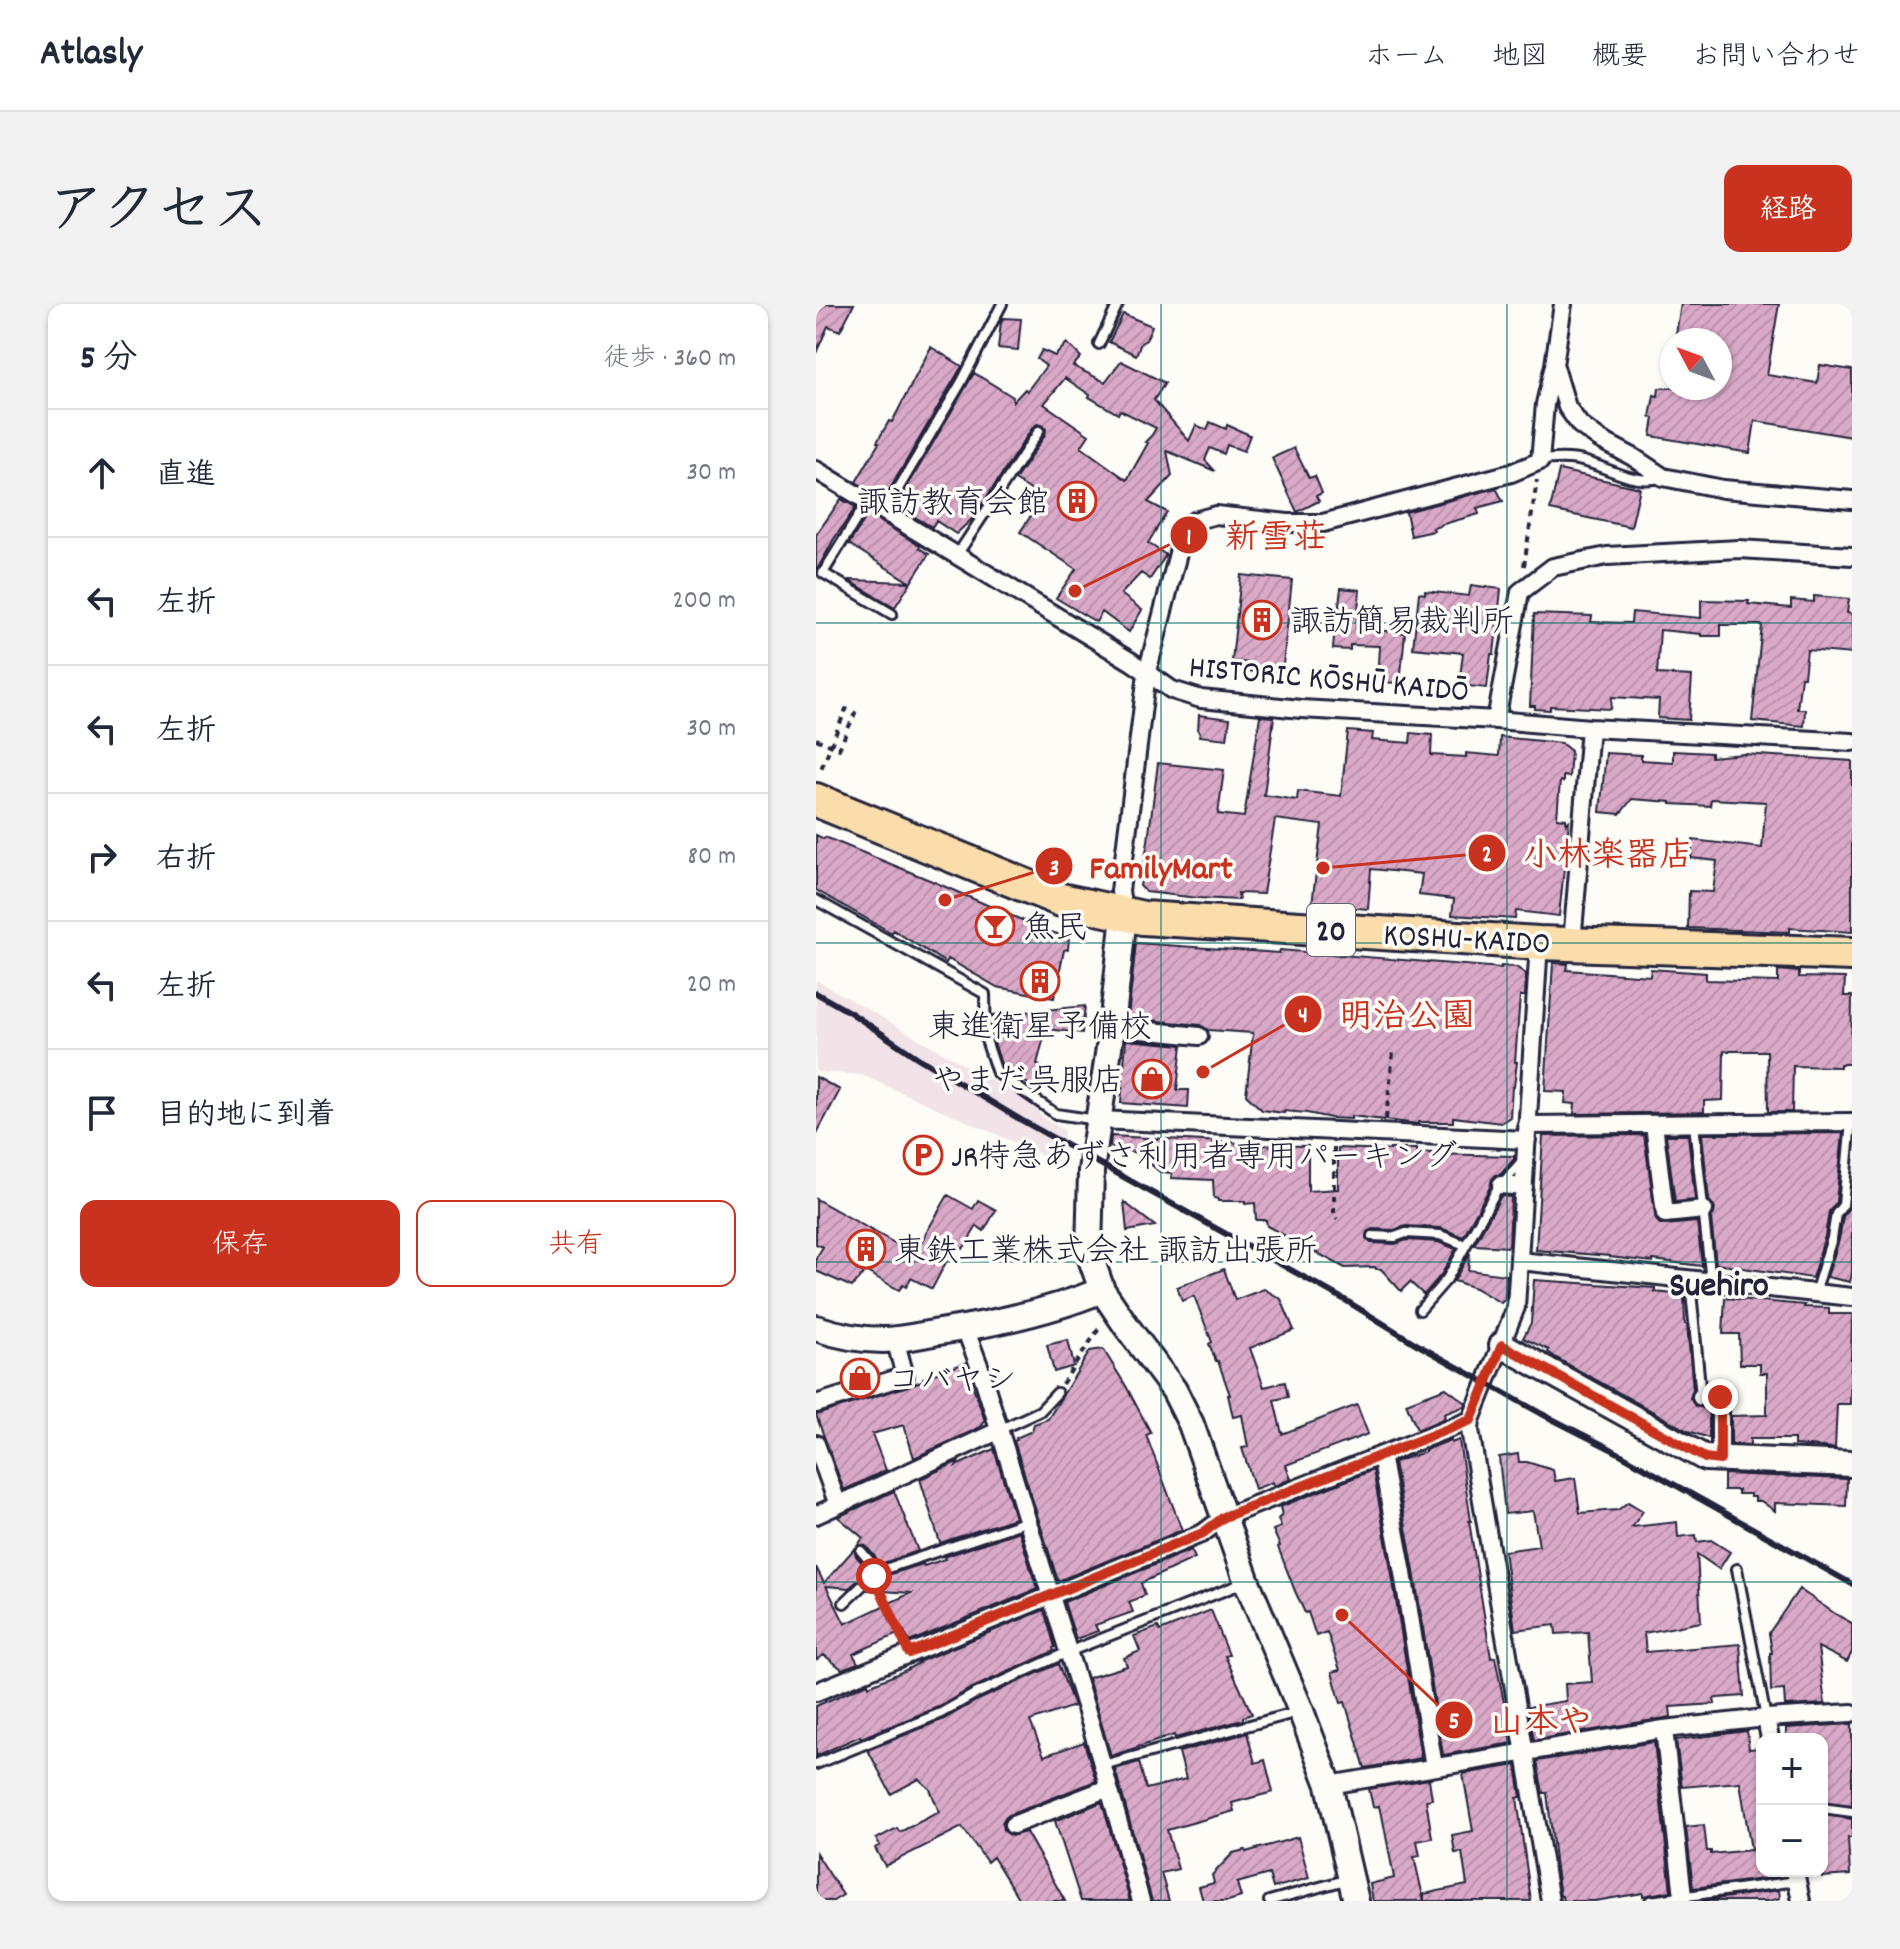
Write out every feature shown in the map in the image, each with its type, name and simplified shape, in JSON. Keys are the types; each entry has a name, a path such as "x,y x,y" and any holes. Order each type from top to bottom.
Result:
{"highway":[{"name":"KOSHU-KAIDO","path":"818,785 1061,900 1124,915 1158,920 1539,943 1852,954"}],"street":[{"path":"1354,1890 1329,1785 1247,1582 1191,1424 1174,1390 1102,1290 1089,1253 1091,1171 1112,1027 1124,915 1120,891 1147,673 1182,538 1194,521 1216,515 1288,523 1323,523 1482,482 1540,461 1545,404 1563,304"},
{"path":"1554,365 1567,407 1580,425 1663,477 1723,489 1852,500"},
{"name":"HISTORIC KŌSHŪ KAIDŌ","path":"816,470 1132,662 1172,690 1201,699 1301,709 1852,742"},
{"path":"1496,720 1520,592 1553,567 1607,556 1739,549 1852,556"},
{"path":"1572,943 1590,728"},
{"path":"1539,943 1516,1307 1471,1420 1470,1430 1550,1901"},
{"path":"1112,1027 1199,1036"},
{"path":"1099,1120 1527,1140 1654,1124 1852,1122"},
{"path":"1654,1124 1665,1214 1704,1210"},
{"path":"1501,1185 1524,1187"},
{"path":"1520,1261 1852,1297"},
{"path":"816,1328 834,1334 895,1339 965,1328 1075,1301 1102,1290"},
{"path":"965,1328 1028,1521 1141,1901"},
{"path":"816,1404 905,1376 895,1339"},
{"path":"1502,1345 1705,1458 1852,1464"},
{"path":"1701,1397 1720,1397 1720,1460"},
{"path":"816,1692 1203,1533 1224,1517 1471,1420"},
{"path":"816,1515 998,1431"},
{"path":"816,1444 838,1505"},
{"path":"1381,1455 1434,1767"},
{"path":"1329,1785 1664,1729 1852,1713"},
{"path":"1766,1718 1769,1733"},
{"path":"1664,1729 1691,1897"},
{"path":"1013,1825 1108,1788"},
{"path":"1796,1877 1801,1901"}],"lane":[{"path":"885,511 961,383 1002,304"},
{"path":"1099,344 1118,304"},
{"path":"957,555 1039,431"},
{"path":"1540,461 1554,458 1579,460 1638,480 1663,477"},
{"path":"868,501 823,573 892,614"},
{"path":"816,900 985,994 986,1040 997,1073 1056,1114 1099,1120"},
{"path":"1815,1293 1836,1214 1843,1205 1852,1122"},
{"path":"1694,1124 1711,1282"},
{"path":"1420,1310 1447,1279 1527,1140"},
{"path":"1372,1236 1395,1237 1406,1233 1440,1235 1465,1245"},
{"path":"1690,1280 1701,1397"},
{"path":"998,1431 1040,1411 1057,1393"},
{"path":"844,1603 876,1574 888,1568 1028,1521"},
{"path":"861,1551 876,1574"},
{"path":"1737,1569 1766,1718"},
{"path":"816,1764 941,1713 1068,1652 1247,1582"},
{"path":"1102,1765 1301,1711"},
{"path":"1828,1809 1852,1812"},
{"path":"1650,1901 1691,1897 1791,1877"},
{"path":"1269,1901 1354,1890"}],"path":[{"path":"1520,592 1540,461"},
{"path":"816,739 827,744 839,749 855,713 846,709 835,735 831,747 826,758 818,785"},
{"path":"1385,1134 1393,1053"},
{"path":"1335,1131 1334,1216 1337,1219"},
{"path":"1057,1393 1100,1327"},
{"path":"876,1574 909,1653"}],"shaded area":[{"path":"816,980 1026,1100 1045,1119 1064,1131 1058,1165 1030,1149 862,1075 816,1072"}],"building":[{"path":"816,304 854,304 840,331 828,326 816,353"},
{"path":"1681,304 1779,304 1767,375 1817,383 1820,365 1852,370 1852,437 1755,421 1750,453 1651,436 1654,418 1650,417 1654,395 1658,396 1659,388 1660,400 1732,400 1732,328 1677,328"},
{"path":"1123,314 1152,326 1136,355 1109,342"},
{"path":"1003,318 1021,319 1018,350 998,348"},
{"path":"1067,343 1081,357 1073,366 1105,382 1121,361 1165,383 1154,400 1189,441 1196,425 1207,430 1210,422 1226,429 1227,425 1250,435 1244,451 1227,445 1224,454 1210,448 1205,460 1215,471 1167,451 1172,476 1148,502 1167,512 1148,543 1166,555 1150,579 1141,573 1121,594 1142,610 1129,632 1102,612 1096,622 1056,598 1076,569 1020,532 1043,498 1015,480 1045,435 1046,429 1042,425 1033,427 973,518 956,534 936,521 932,527 896,506 974,373 1013,397 1013,402 1025,389 1027,391 1046,366 1037,359 1042,350 1055,356","holes":["1065,378 1118,414 1120,410 1156,428 1145,442 1148,443 1127,480 1081,447 1089,435 1044,404"]},
{"path":"931,347 962,366 884,499 856,482"},
{"path":"1294,448 1309,478 1315,476 1322,493 1316,496 1319,501 1297,512 1272,458"},
{"path":"1559,470 1640,488 1631,527 1550,510"},
{"path":"1496,488 1503,501 1477,508 1479,514 1411,536 1406,512"},
{"path":"841,499 856,507 816,572 816,535"},
{"path":"868,514 929,554 895,607 848,580 909,582 849,544"},
{"name":"諏訪簡易裁判所","path":"1241,575 1292,580 1282,674 1248,671 1249,663 1232,661"},
{"path":"1471,585 1501,589 1487,688 1459,685 1463,653 1413,648 1419,593 1469,596"},
{"path":"1341,588 1360,590 1356,628 1405,633 1400,683 1378,682 1380,646 1350,645 1350,650 1333,649"},
{"path":"1814,596 1849,599 1847,613 1852,614 1852,654 1807,650 1797,709 1805,709 1804,726 1752,721 1762,625 1721,625 1721,636 1660,630 1657,674 1692,676 1689,720 1658,718 1659,700 1612,697 1611,709 1550,706 1550,710 1530,706 1534,614 1592,616 1591,622 1631,623 1632,612 1701,618 1701,600 1749,601 1748,604 1791,608 1791,600 1814,602"},
{"path":"1199,715 1230,719 1227,739 1199,736"},
{"path":"1260,716 1274,717 1264,795 1297,800 1298,791 1341,796 1348,731 1373,733 1372,740 1410,743 1411,733 1432,735 1431,755 1466,757 1466,753 1499,756 1500,737 1561,743 1571,751 1569,777 1563,776 1563,782 1560,781 1557,818 1566,819 1566,824 1569,821 1559,916 1516,911 1515,919 1452,915 1454,899 1419,895 1422,874 1371,869 1368,909 1312,904 1322,825 1275,819 1263,894 1238,893 1239,900 1146,892 1140,886 1158,763 1224,770 1218,814 1244,817"},
{"path":"1673,751 1711,753 1711,757 1744,754 1852,761 1852,932 1790,928 1790,932 1688,928 1689,891 1713,892 1717,861 1691,858 1693,840 1762,848 1766,802 1711,799 1710,806 1632,799 1620,814 1600,812 1606,753 1641,755 1641,760 1673,762"},
{"path":"816,835 1047,931 1069,937 1054,998 997,987 948,959 946,963 893,930 892,933 816,890"},
{"path":"1136,943 1516,967 1526,974 1525,996 1520,996 1517,1062 1510,1117 1501,1123 1453,1117 1453,1122 1418,1124 1262,1110 1246,1095 1253,1033 1128,1018"},
{"path":"1553,963 1568,964 1567,970 1650,976 1651,969 1706,973 1706,980 1778,982 1778,970 1799,972 1799,977 1845,978 1844,996 1852,996 1851,1064 1840,1064 1840,1067 1793,1066 1792,1112 1768,1112 1767,1051 1724,1051 1723,1100 1704,1101 1704,1112 1574,1114 1575,1104 1565,1103 1566,1092 1545,1091"},
{"path":"1085,1006 1082,1033 1046,1029 1037,1064 1053,1074 1039,1092 1001,1064 993,1039 993,1015"},
{"path":"1126,1040 1182,1045 1177,1090 1189,1090 1188,1108 1121,1103"},
{"path":"816,1077 840,1090 816,1135"},
{"path":"1843,1133 1836,1202 1829,1212 1812,1278 1716,1264 1711,1218 1715,1208 1709,1200 1702,1134"},
{"path":"1644,1135 1656,1220 1665,1225 1697,1222 1702,1266 1536,1250 1543,1136"},
{"path":"1666,1135 1688,1135 1695,1200 1675,1202"},
{"path":"1111,1136 1240,1145 1308,1146 1308,1191 1338,1189 1338,1148 1417,1149 1417,1152 1432,1154 1514,1156 1514,1159 1492,1179 1463,1237 1441,1228 1406,1226 1367,1232 1366,1238 1371,1243 1395,1244 1407,1240 1438,1242 1456,1249 1441,1275 1424,1295 1410,1282 1401,1291 1381,1269 1345,1268 1267,1226 1266,1220 1256,1220 1255,1203 1218,1201 1214,1198 1213,1180 1171,1178 1172,1173 1160,1172 1137,1153 1110,1147"},
{"path":"1852,1185 1850,1282 1827,1277 1843,1217 1850,1206"},
{"path":"948,1195 973,1209 978,1200 996,1210 984,1231 977,1226 963,1249 955,1245 932,1289 911,1278 906,1287 903,1285 899,1290 865,1271 852,1287 816,1271 816,1258 823,1247 816,1244 816,1199 914,1254"},
{"path":"1501,1196 1511,1197 1509,1247 1474,1245"},
{"path":"1124,1202 1155,1226 1127,1231"},
{"path":"1470,1253 1468,1270 1506,1275 1505,1299 1501,1303 1475,1288 1454,1281"},
{"path":"1224,1269 1235,1300 1264,1289 1281,1299 1294,1330 1250,1348 1264,1387 1285,1382 1288,1397 1274,1400 1282,1434 1357,1405 1368,1434 1286,1465 1291,1479 1274,1486 1273,1482 1255,1489 1242,1448 1248,1447 1242,1415 1233,1417 1230,1395 1194,1296 1182,1301 1177,1287"},
{"path":"1534,1280 1655,1288 1655,1292 1684,1295 1693,1390 1690,1398 1695,1406 1704,1408 1709,1415 1709,1438 1688,1431 1523,1338 1531,1323"},
{"path":"1725,1298 1829,1308 1829,1314 1852,1314 1850,1404 1837,1404 1835,1448 1794,1445 1794,1439 1750,1439 1750,1445 1731,1444 1731,1416 1767,1415 1767,1373 1760,1373 1760,1364 1740,1364 1739,1334 1723,1334"},
{"path":"1068,1340 1074,1366 1054,1372 1047,1345"},
{"path":"1103,1349 1151,1433 1146,1435 1182,1530 1058,1581 1014,1441 1032,1431 1034,1424 1048,1419 1090,1351"},
{"path":"965,1363 985,1421 981,1427 914,1458 904,1425 872,1434 886,1470 844,1490 816,1415 908,1386"},
{"path":"1446,1388 1466,1403 1465,1406 1417,1430 1406,1403"},
{"path":"1451,1440 1451,1443 1459,1440 1491,1658 1495,1657 1512,1743 1443,1755 1394,1462"},
{"path":"994,1449 1015,1518 940,1543 920,1479"},
{"path":"1518,1454 1519,1462 1553,1470 1555,1481 1575,1478 1580,1513 1618,1510 1628,1502 1643,1511 1632,1527 1677,1522 1678,1537 1696,1535 1697,1542 1711,1540 1730,1552 1719,1569 1697,1554 1701,1622 1644,1633 1646,1652 1740,1644 1744,1696 1717,1698 1714,1699 1715,1704 1670,1707 1671,1717 1534,1740 1528,1707 1566,1701 1565,1684 1592,1682 1588,1632 1556,1634 1555,1625 1515,1630 1504,1551 1539,1546 1533,1511 1505,1514 1499,1457"},
{"path":"1373,1470 1421,1758 1365,1768 1345,1702 1341,1703 1332,1672 1340,1670 1327,1632 1316,1636 1308,1612 1305,1613 1295,1591 1273,1530 1281,1527 1278,1519 1282,1515 1280,1507"},
{"path":"1724,1474 1847,1479 1846,1506 1775,1503 1775,1511 1761,1501 1755,1501 1750,1494 1724,1490"},
{"path":"894,1491 918,1551 881,1564 866,1546 858,1545 863,1538 838,1517"},
{"path":"1019,1531 1037,1589 909,1642 904,1631 853,1654 858,1663 842,1669 824,1655 816,1660 816,1567 824,1583 854,1549 869,1571 849,1588 826,1586 845,1624 911,1593 868,1590 891,1574 945,1559"},
{"path":"1191,1550 1195,1558 1141,1583 1145,1595 1129,1602 1133,1612 1095,1625 1098,1631 1076,1639 1064,1602"},
{"path":"1799,1589 1852,1623 1852,1652 1847,1662 1818,1647 1825,1704 1785,1706 1784,1690 1771,1691 1769,1633"},
{"path":"1044,1610 1054,1651 938,1707 816,1756 816,1706"},
{"path":"1211,1610 1229,1655 1225,1656 1252,1714 1243,1717 1243,1720 1175,1738 1174,1735 1111,1756 1088,1678 1127,1666 1124,1658 1140,1651 1134,1636 1158,1627 1160,1631"},
{"path":"1058,1664 1074,1706 1030,1721 1044,1756 1084,1742 1096,1781 1009,1815 1002,1824 1003,1830 1011,1836 1026,1832 1065,1901 1020,1901 993,1857 987,1862 962,1827 885,1866 875,1848 880,1845 876,1839 897,1828 900,1832 939,1812 930,1789 919,1779 891,1794 868,1750 944,1719"},
{"path":"1852,1724 1852,1805 1828,1802 1828,1733 1786,1733 1786,1728"},
{"path":"1747,1731 1749,1749 1756,1748 1756,1877 1778,1877 1693,1888 1686,1827 1704,1825 1707,1851 1711,1854 1751,1850 1740,1782 1682,1787 1676,1740"},
{"path":"1247,1733 1255,1763 1265,1760 1273,1792 1232,1803 1234,1811 1167,1830 1178,1869 1161,1873 1169,1901 1152,1901 1115,1769 1139,1762 1146,1789 1186,1779 1179,1752"},
{"path":"1654,1742 1671,1891 1595,1901 1563,1901 1547,1793 1543,1793 1537,1761"},
{"path":"1516,1765 1521,1797 1517,1798 1531,1901 1424,1901 1424,1894 1467,1885 1462,1852 1455,1853 1452,1835 1473,1831 1463,1774"},
{"path":"1429,1779 1432,1799 1426,1800 1432,1838 1417,1841 1420,1856 1414,1857 1424,1901 1373,1901 1370,1884 1394,1878 1382,1815 1379,1806 1373,1807 1369,1789"},
{"path":"1102,1802 1130,1901 1081,1901 1055,1821"},
{"path":"1828,1816 1852,1819 1852,1838 1848,1838 1850,1875 1828,1877"},
{"path":"1298,1837 1309,1878 1273,1888 1269,1874 1237,1883 1241,1897 1228,1901 1203,1901 1199,1887 1214,1883 1212,1875 1233,1853"},
{"path":"816,1853 843,1895 833,1901 816,1901"},
{"path":"1779,1890 1780,1898 1769,1901 1702,1901"}],"railway":[{"path":"816,993 1021,1120 1345,1300 1418,1345 1852,1584"}],"place":[{"name":"諏訪教育会館","path":"1077,501"},
{"name":"新雪荘","path":"1075,591"},
{"name":"諏訪簡易裁判所","path":"1262,620"},
{"name":"小林楽器店","path":"1323,868"},
{"name":"FamilyMart","path":"945,900"},
{"name":"魚民","path":"995,926"},
{"name":"東進衛星予備校","path":"1040,981"},
{"name":"明治公園","path":"1203,1072"},
{"name":"やまだ呉服店","path":"1152,1079"},
{"name":"JR特急あずさ利用者専用パーキング","path":"923,1155"},
{"name":"東鉄工業株式会社 諏訪出張所","path":"866,1249"},
{"name":"コバヤシ","path":"860,1378"},
{"name":"山本や","path":"1342,1615"}],"district":[{"name":"Suehiro","path":"1719,1282"}],"route":[{"path":"874,1576 909,1653 1203,1533 1224,1517 1471,1420 1502,1345 1705,1458 1720,1460 1720,1397"}]}
